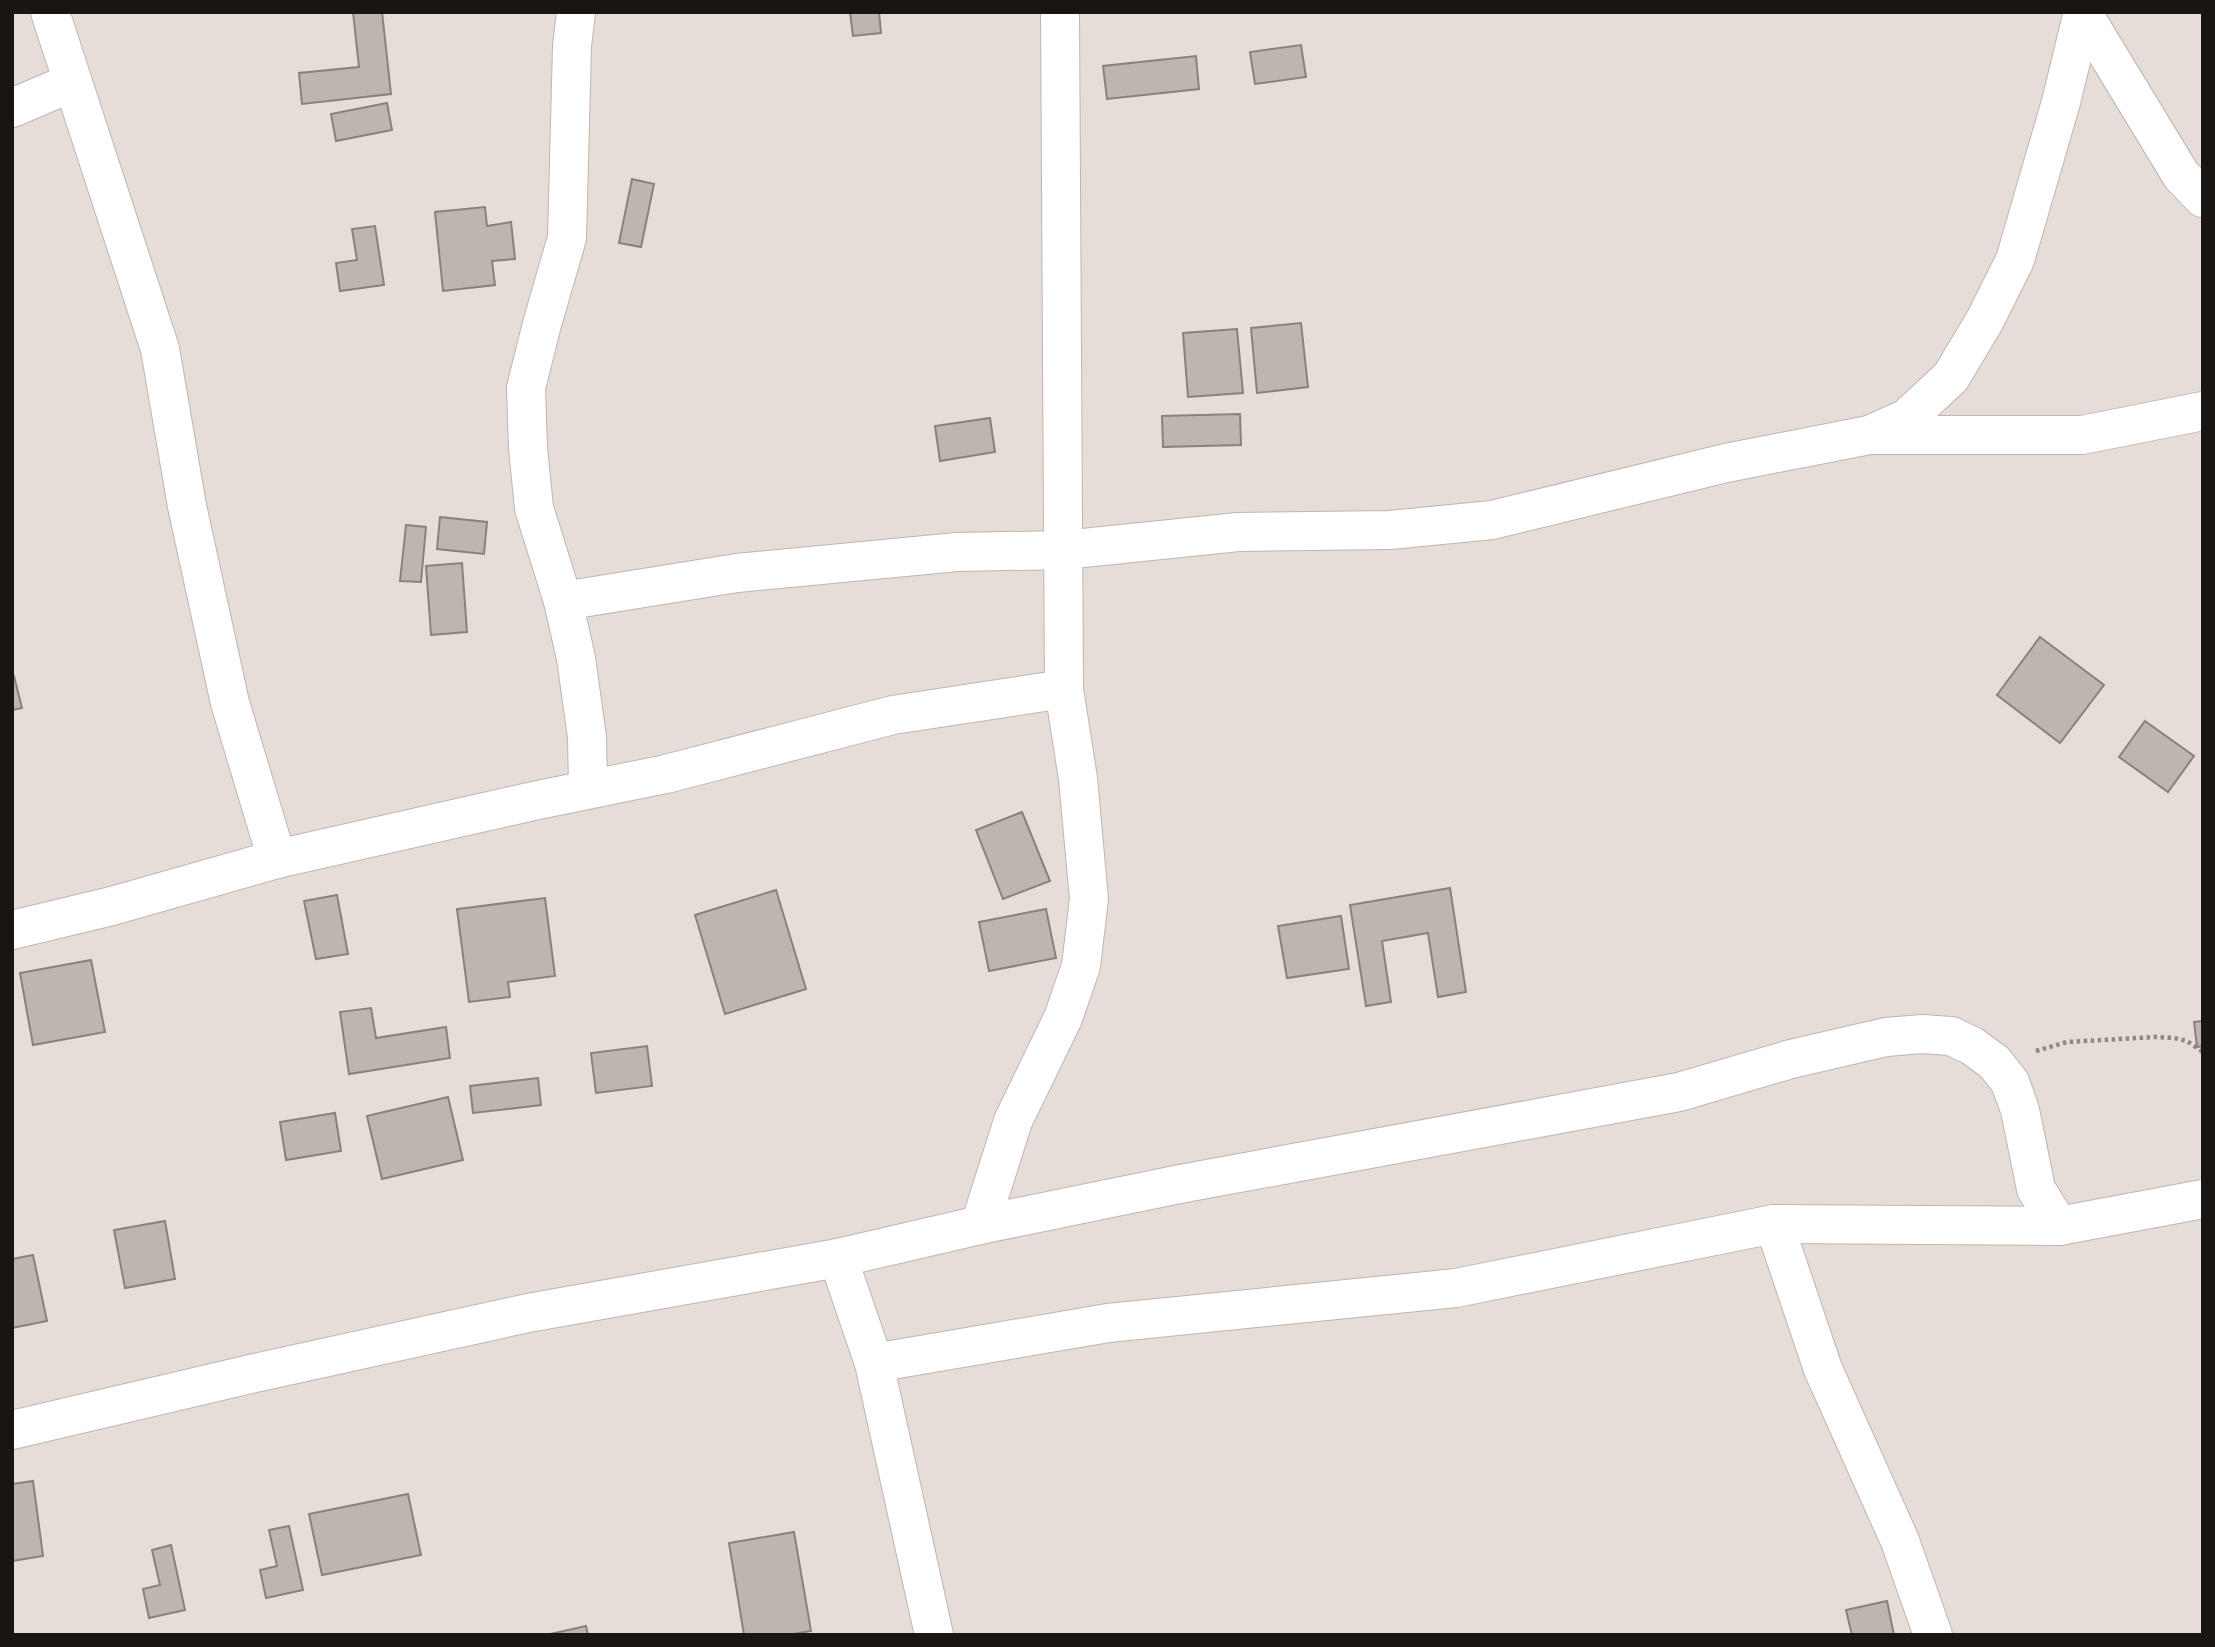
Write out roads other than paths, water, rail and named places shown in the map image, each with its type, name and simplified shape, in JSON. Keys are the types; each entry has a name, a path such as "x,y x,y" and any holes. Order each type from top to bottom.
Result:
{"street":[{"path":"50,12 160,349 187,506 230,703 277,859"},
{"path":"576,12 572,47 568,238 526,388 534,508 563,601 576,658 587,737 588,789"},
{"path":"980,1225 1013,1121 1063,1018 1081,966 1089,899 1077,779 1064,689 1060,12"},
{"path":"1869,435 1907,418 1951,377 1985,320 2015,260 2062,102 2083,13"},
{"path":"2083,13 2181,175 2203,198"},
{"path":"12,108 73,82"},
{"path":"563,601 737,573 957,552 1064,550 1238,532 1391,530 1492,520 1726,463 1869,435 2082,435 2203,411"},
{"path":"12,930 112,906 277,859 666,774 892,715 1064,689"},
{"path":"12,1430 528,1313 838,1258 980,1225 1180,1184 1679,1092 1791,1059 1886,1037 1922,1034 1951,1036 1972,1046 1994,1062 2010,1082 2020,1110 2036,1189 2059,1226"},
{"path":"874,1363 1108,1323 1455,1288 1774,1224 2059,1226 2203,1199"},
{"path":"1774,1224 1823,1369 1900,1541 1933,1635"},
{"path":"838,1258 874,1363 934,1635"}]}
